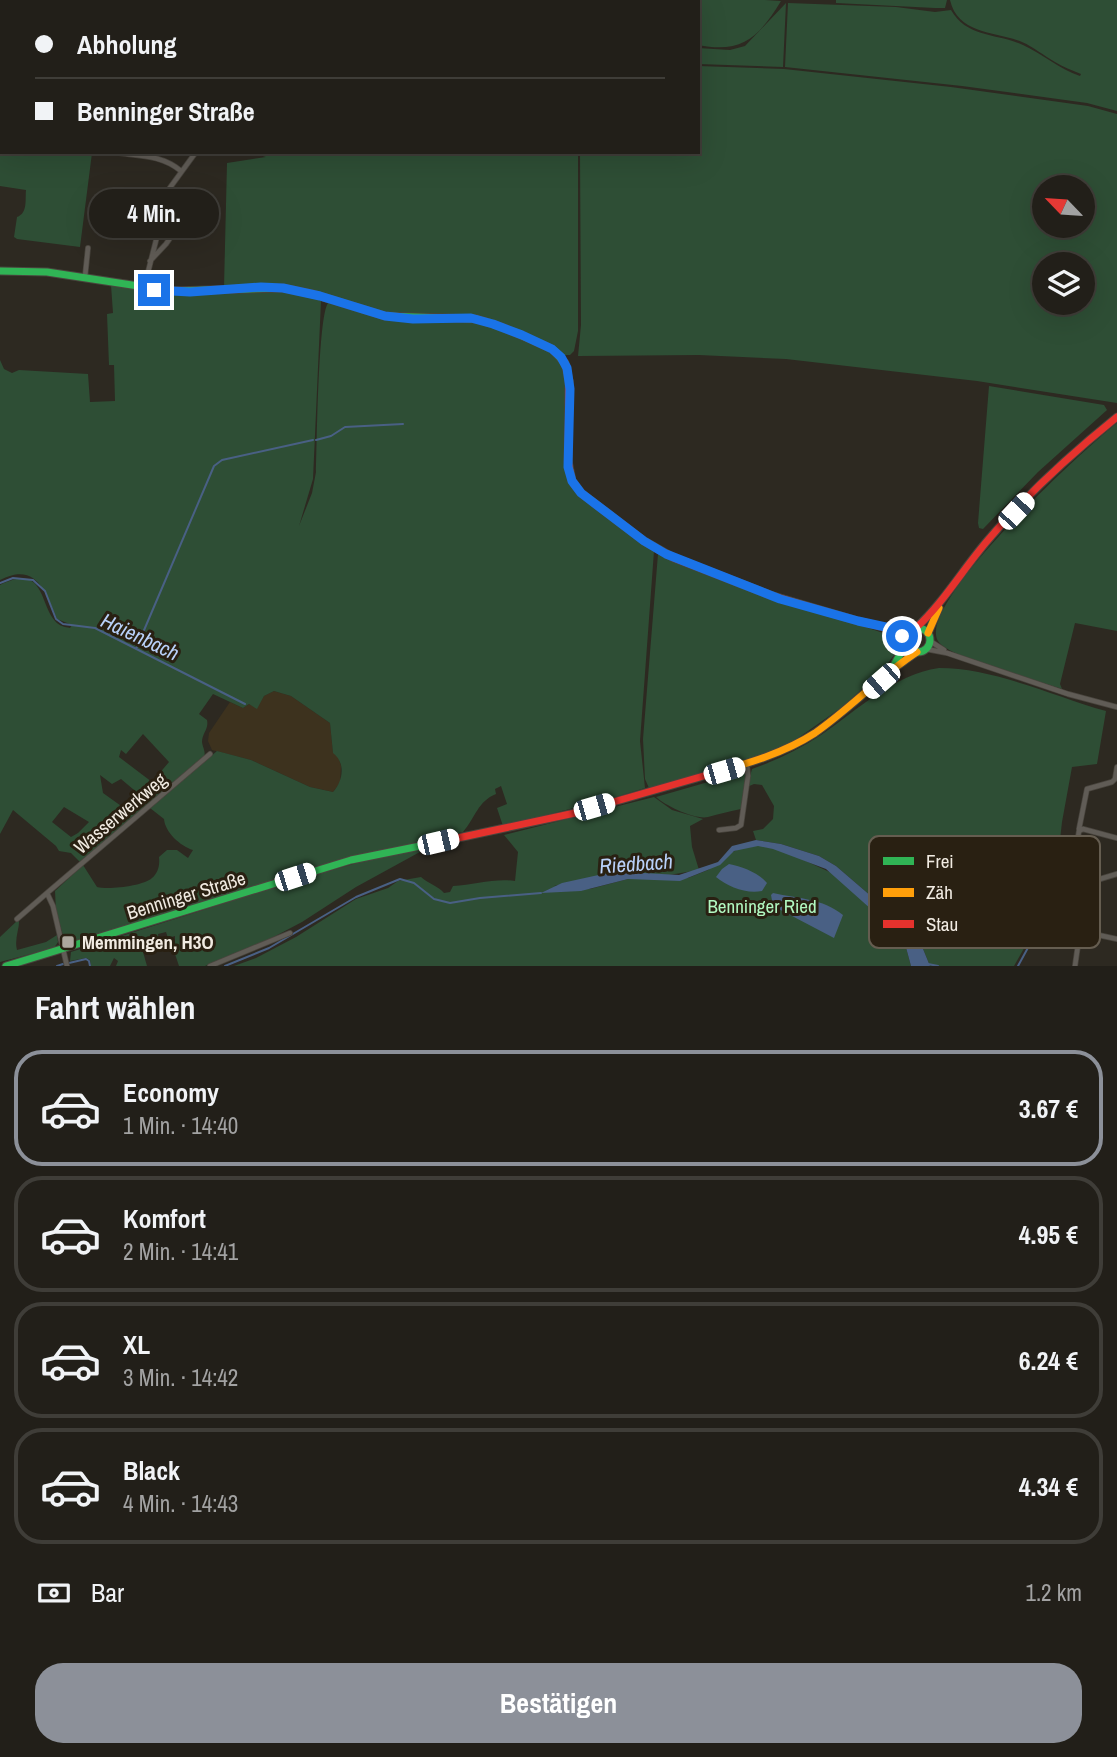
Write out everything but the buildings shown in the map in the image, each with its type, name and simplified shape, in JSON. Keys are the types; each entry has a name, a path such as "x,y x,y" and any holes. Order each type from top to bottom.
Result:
{"main road":[{"path":"0,271 47,272 144,288 190,292 283,288 385,316 413,319 471,318 493,324 547,347 561,357 569,380 568,461 572,481 581,493 644,541 674,558 770,595 895,629 923,629 928,641"},
{"path":"892,668 913,629 940,604 989,539 1028,497 1117,417"},
{"path":"892,668 928,641 940,604"},
{"path":"906,641 910,649 916,652"},
{"name":"Benninger Straße","path":"6,966 374,855 575,813 747,764 783,750 814,733 857,701 892,668"}],"street":[{"path":"128,154 159,158 181,171"},
{"path":"144,288 166,198 173,180 194,154"},
{"path":"149,261 166,244 194,204"},
{"path":"85,277 88,248"},
{"path":"895,629 906,641"},
{"path":"928,641 947,653 1056,690 1117,707"},
{"name":"Wasserwerkweg","path":"17,919 210,754"},
{"path":"719,830 741,825 748,776 747,764"},
{"path":"1078,836 1087,789 1112,782 1117,767"},
{"path":"1079,832 1083,829 1117,838"},
{"path":"1100,879 1117,874"},
{"path":"47,893 53,906 66,963"},
{"path":"210,966 290,933"},
{"path":"1074,966 1077,948"}],"shaded area":[{"path":"274,691 291,696 330,723 333,752 339,758 341,766 340,783 333,792 310,787 251,760 212,750 208,741 209,733 230,702 243,708 249,704 257,708 264,696"}],"green space":[{"path":"700,0 781,1 765,24 748,40 738,45 700,45"},
{"path":"836,0 947,0 945,8 935,8 836,3"},
{"path":"950,0 1117,0 1117,111 1087,103 962,86 785,67 788,3 896,7 935,12 951,10 965,26 1023,45 1080,76 1081,74 1058,64 1031,46 969,26 954,11"},
{"path":"786,3 783,67 700,64 700,48 730,50 745,46"},
{"path":"700,66 784,69 951,87 1088,106 1117,114 1117,403 977,381 786,359 699,355 578,356 581,325 580,154 700,154"},
{"path":"0,154 92,154 80,247 14,237 17,217 23,212 26,202 26,190 0,186"},
{"path":"256,154 578,154 578,331 574,351 570,355 564,355 468,315 389,314 271,285 224,287 227,163 266,157"},
{"path":"111,285 177,294 291,291 321,301 313,479 299,526 312,493 316,472 320,356 328,303 397,320 482,322 549,350 559,359 566,372 570,482 654,551 640,741 645,788 503,826 497,808 507,804 501,786 495,789 496,794 481,805 463,832 347,858 76,942 65,942 56,911 55,891 83,865 97,887 117,888 152,878 158,869 159,857 167,850 177,850 188,858 193,850 174,838 164,819 150,808 217,751 251,760 310,787 333,792 342,772 340,762 333,753 330,723 291,696 274,691 264,696 257,709 249,704 243,708 213,694 199,714 207,720 202,739 204,758 80,862 71,853 59,851 13,810 0,834 0,585 15,579 33,582 55,621 70,628 72,625 57,619 44,590 31,577 23,574 12,575 0,580 0,360 4,369 12,373 19,370 88,374 90,402 115,401 114,365 109,365 107,314 113,313","holes":["143,734 169,762 152,782 119,757 121,750 126,754","100,775 112,784 121,779 140,795 139,805 135,809 132,806 124,808 103,793","64,807 89,822 71,837 52,822"]},
{"path":"989,386 1104,405 1107,410 1038,472 983,529 979,528 978,523"},
{"path":"1117,423 1117,631 1075,623 1060,684 1062,689 976,662 945,648 938,641 938,622 952,595 976,562 1041,493"},
{"path":"658,554 691,568 886,634 898,650 882,671 842,707 791,743 759,757 649,788 645,779 643,739"},
{"path":"939,668 981,673 1106,711 1097,764 1072,767 1060,836 869,836 869,894 836,866 819,856 781,844 756,840 753,831 763,829 773,819 774,806 762,785 747,787 752,769 813,740 891,685"},
{"path":"743,772 746,775 741,809 702,817 681,812 656,797"},
{"name":"Benninger Ried","path":"654,797 672,810 703,819 690,826 692,847 699,870 669,875 619,872 554,886 590,889 628,879 688,878 708,870 730,853 751,844 782,850 836,875 869,907 869,948 906,948 911,966 234,966 296,937 356,899 388,888 398,881 421,877 444,893 450,892 453,886 500,880 515,881 518,852 504,835"},
{"path":"429,847 356,887 302,922 264,942 205,966 179,966 175,954 175,936 168,938 166,932 158,934 159,940 139,943 138,947 143,952 147,966 116,966 118,961 114,958 110,966 91,966 90,960 86,958 70,961 71,952 304,878 378,857"},
{"path":"19,919 17,950 46,942 57,935 58,942 54,948 0,962 0,937"},
{"path":"923,948 1024,948 1014,966 930,966"}],"water":[{"path":"756,840 781,844 819,856 836,866 869,894 869,907 826,869 758,846 734,851 720,865 680,881 628,879 581,891 541,893 562,883 603,874 627,872 679,875 718,862 732,846"},
{"path":"729,864 750,870 763,879 767,883 762,891 738,889 716,877"},
{"path":"773,893 818,902 835,909 843,915 834,938 773,906"},
{"path":"906,948 923,948 930,966 911,966"}],"waterway":[{"path":"316,440 331,436 345,427 403,424"},
{"path":"136,649 214,466 222,460 313,440"},
{"name":"Haienbach","path":"0,583 13,578 33,580 45,591 56,619 63,624 95,628 245,704"},
{"name":"Riedbach","path":"225,966 269,948 356,897 400,879 414,883 434,899 450,903 541,893"},
{"path":"1018,966 1028,948"},
{"path":"69,963 86,959 90,966"},
{"path":"57,966 63,964"},
{"path":"928,964 938,966"}],"traffic: fast":[{"path":"0,271 47,272 171,291 283,288 313,294 385,316 477,319 552,349 565,363 569,381"},
{"path":"918,628 927,631 930,640 927,649 918,652 909,649 906,640 909,631 918,628"},
{"path":"894,665 906,644"},
{"path":"6,966 351,860 425,845"}],"traffic: slow":[{"path":"928,633 939,608"},
{"path":"714,773 766,757 815,733 917,652"}],"traffic: jam":[{"path":"569,381 568,461 572,481 581,493 644,541 674,558 770,595 858,621 895,630 910,630"},
{"path":"916,628 1033,491 1117,417"},
{"path":"425,845 575,813 714,773"}],"place":[{"name":"Memmingen, H3O","path":"68,942"}],"route":[{"path":"154,290 190,292 283,288 385,316 477,319 542,344 561,357 568,373 568,467 572,481 581,493 644,541 674,558 780,599 858,621 910,630 905,639 902,636"}]}
